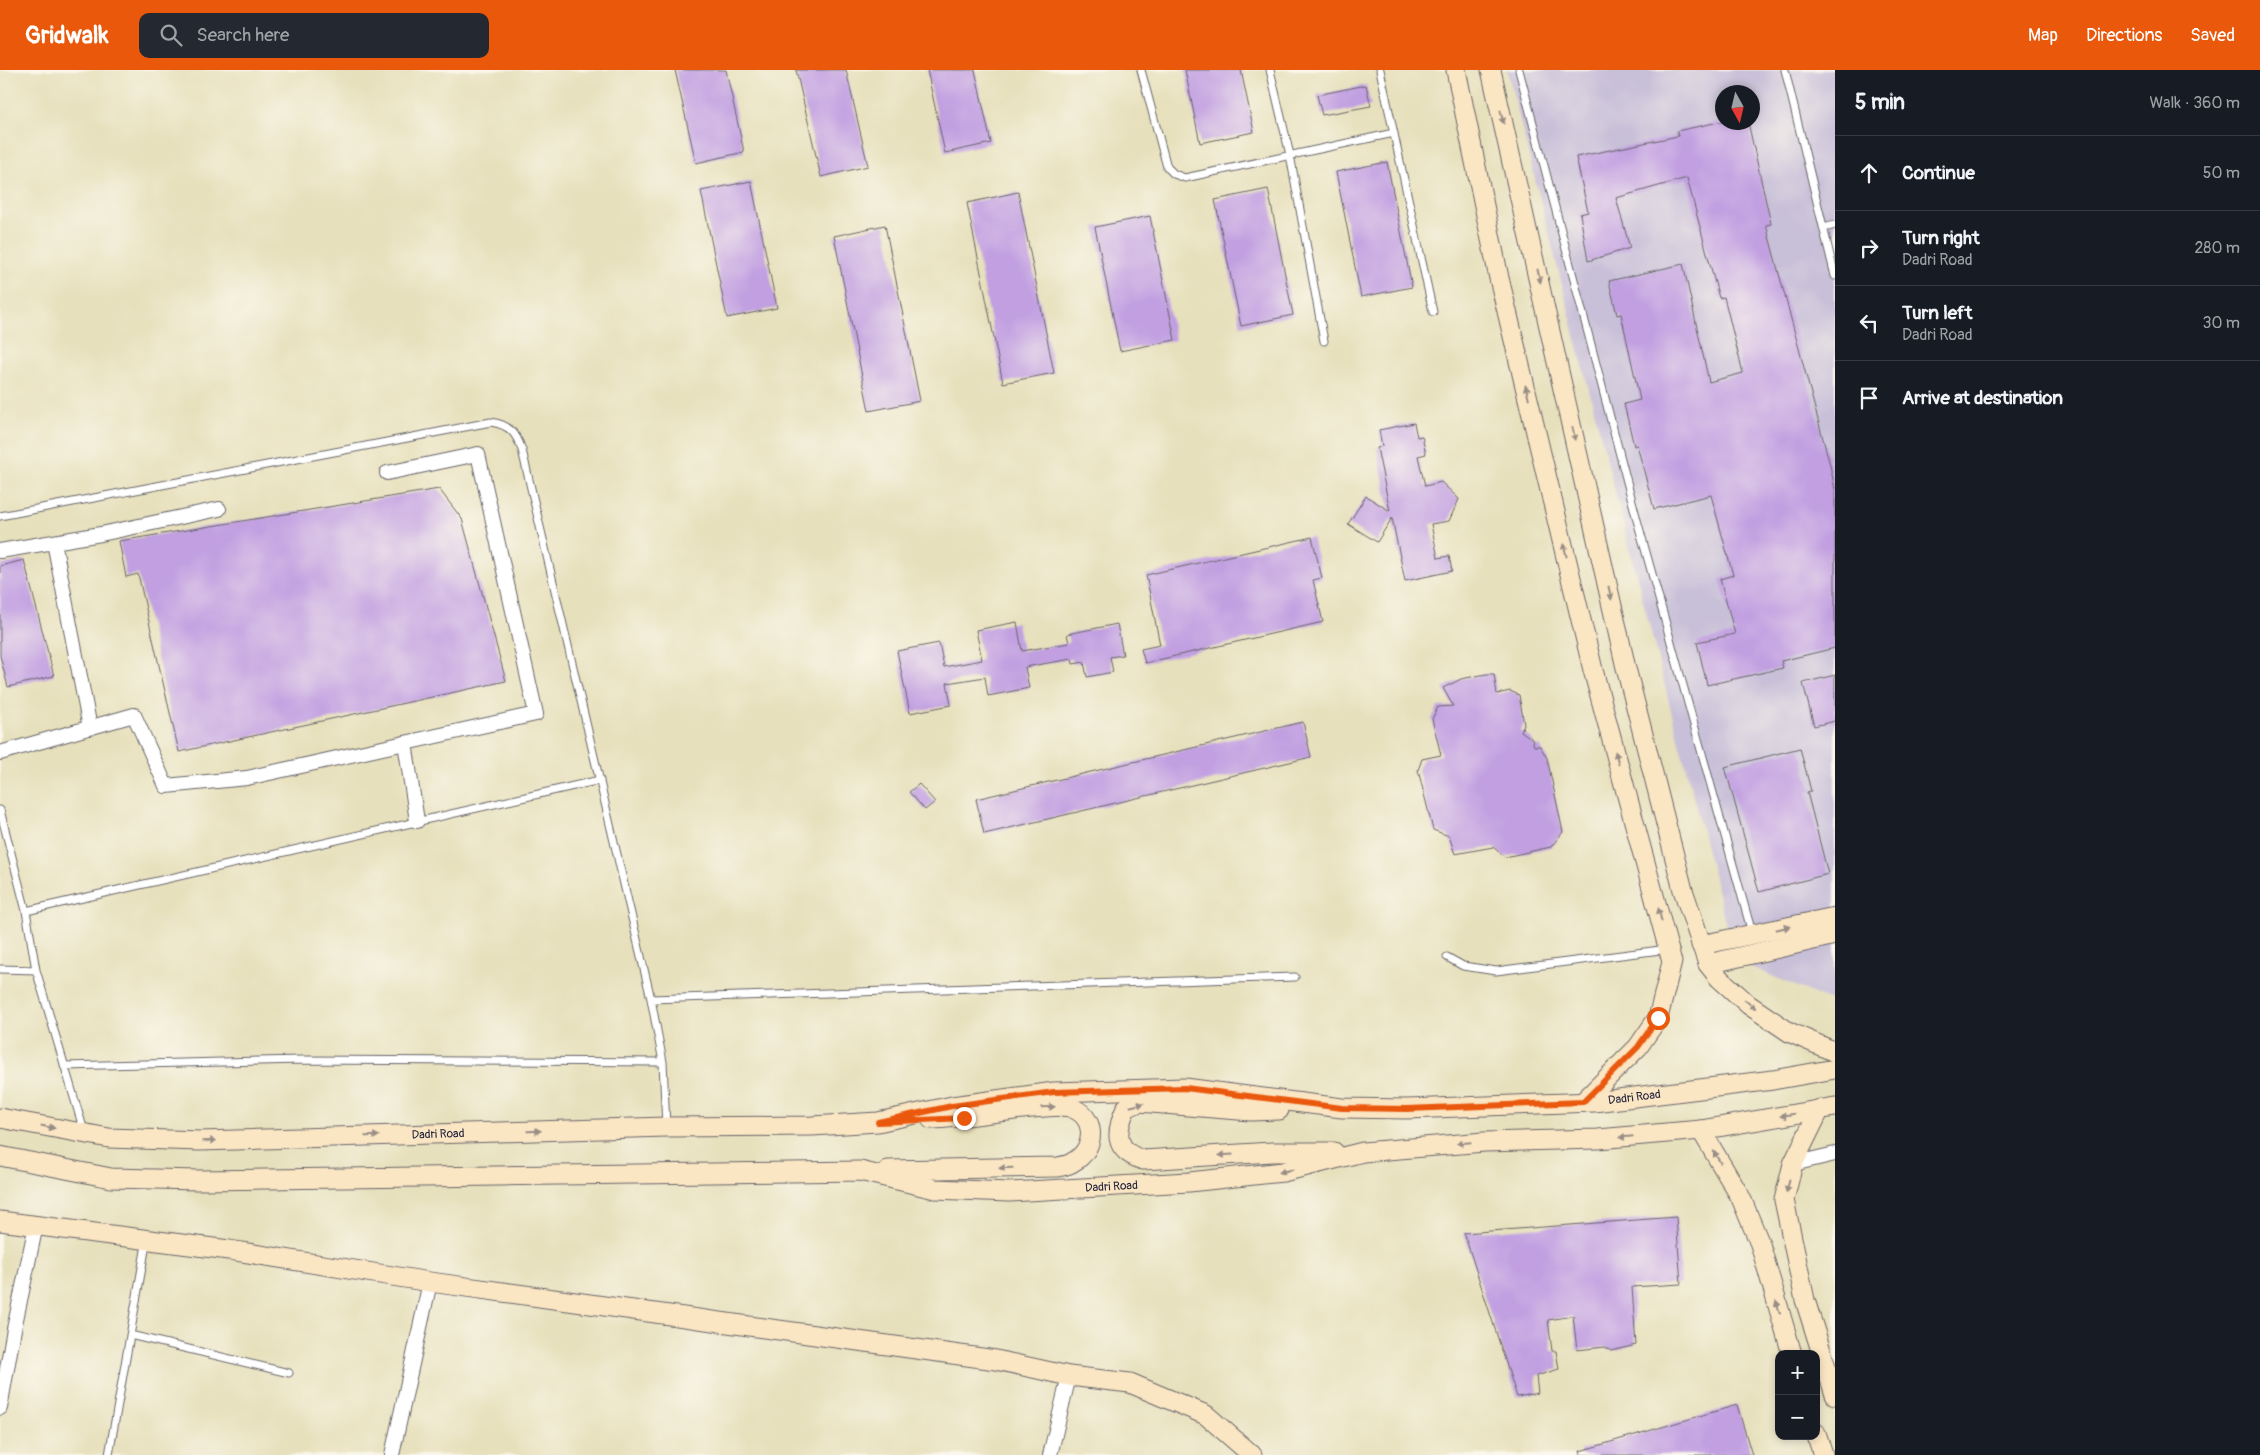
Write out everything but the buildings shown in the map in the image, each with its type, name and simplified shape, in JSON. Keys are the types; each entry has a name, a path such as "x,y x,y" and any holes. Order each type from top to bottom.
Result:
{"main road":[{"path":"1456,70 1500,278 1593,670 1672,962 1658,1018 1638,1047 1583,1102"},
{"path":"1491,70 1626,668 1683,890 1701,945 1713,972 1743,999 1789,1032 1835,1052"},
{"path":"1643,855 1672,848"},
{"path":"1708,964 1756,944 1835,917"},
{"path":"1701,945 1756,944 1835,935"},
{"name":"Dadri Road","path":"1827,1108 1701,1130 1598,1139 1484,1142 1363,1152 1272,1152 1143,1160 1129,1156 1122,1145 1118,1131 1126,1108 1140,1102 1251,1110 1407,1109 1583,1102 1678,1093 1835,1069"},
{"name":"Dadri Road","path":"878,1122 952,1106 1054,1092 1185,1088 1342,1108"},
{"name":"Dadri Road","path":"0,1118 109,1138 200,1141 666,1127 812,1126 964,1118 1023,1108 1068,1106 1084,1115 1092,1132 1088,1148 1074,1162 1058,1167 188,1179 111,1178 0,1156"},
{"path":"1827,1108 1793,1164 1784,1200 1805,1300 1835,1395"},
{"path":"1701,1130 1740,1198 1760,1244 1791,1350"},
{"name":"Dadri Road","path":"860,1171 935,1188 1009,1192 1189,1182 1283,1172 1363,1152"},
{"path":"0,1221 147,1239 430,1282 996,1360 1069,1376 1130,1383 1206,1415 1252,1455"},
{"path":"1818,1440 1823,1455"}],"street":[{"path":"0,753 134,715 166,786 247,778 536,714 478,454 387,473"},
{"path":"0,551 219,509"},
{"path":"54,542 90,728"},
{"path":"405,743 418,821"},
{"path":"1793,1164 1835,1154"},
{"path":"0,1408 14,1329 36,1225"},
{"path":"392,1455 430,1282"},
{"path":"1050,1455 1069,1376"}],"lane":[{"path":"1141,70 1161,153 1167,167 1174,174 1185,178 1394,133"},
{"path":"1270,70 1290,156 1324,341"},
{"path":"1380,70 1433,312"},
{"path":"1520,70 1637,520 1756,944"},
{"path":"1785,70 1835,276"},
{"path":"1824,228 1835,225"},
{"path":"0,516 491,422 505,424 516,434 522,450 651,999 663,1062 666,1127"},
{"path":"26,910 600,780"},
{"path":"0,810 26,910 36,970 84,1134"},
{"path":"1448,957 1463,966 1496,971 1668,949"},
{"path":"0,969 36,970"},
{"path":"651,999 1295,977"},
{"path":"64,1066 302,1060 663,1062"},
{"path":"109,1455 147,1239"},
{"path":"130,1335 289,1374"}],"shaded area":[{"path":"1507,70 1835,70 1835,998 1828,1000 1735,960"}],"route":[{"path":"964,1118 878,1122 952,1106 1054,1092 1185,1088 1342,1108 1407,1109 1583,1102 1638,1047 1658,1018"}]}
